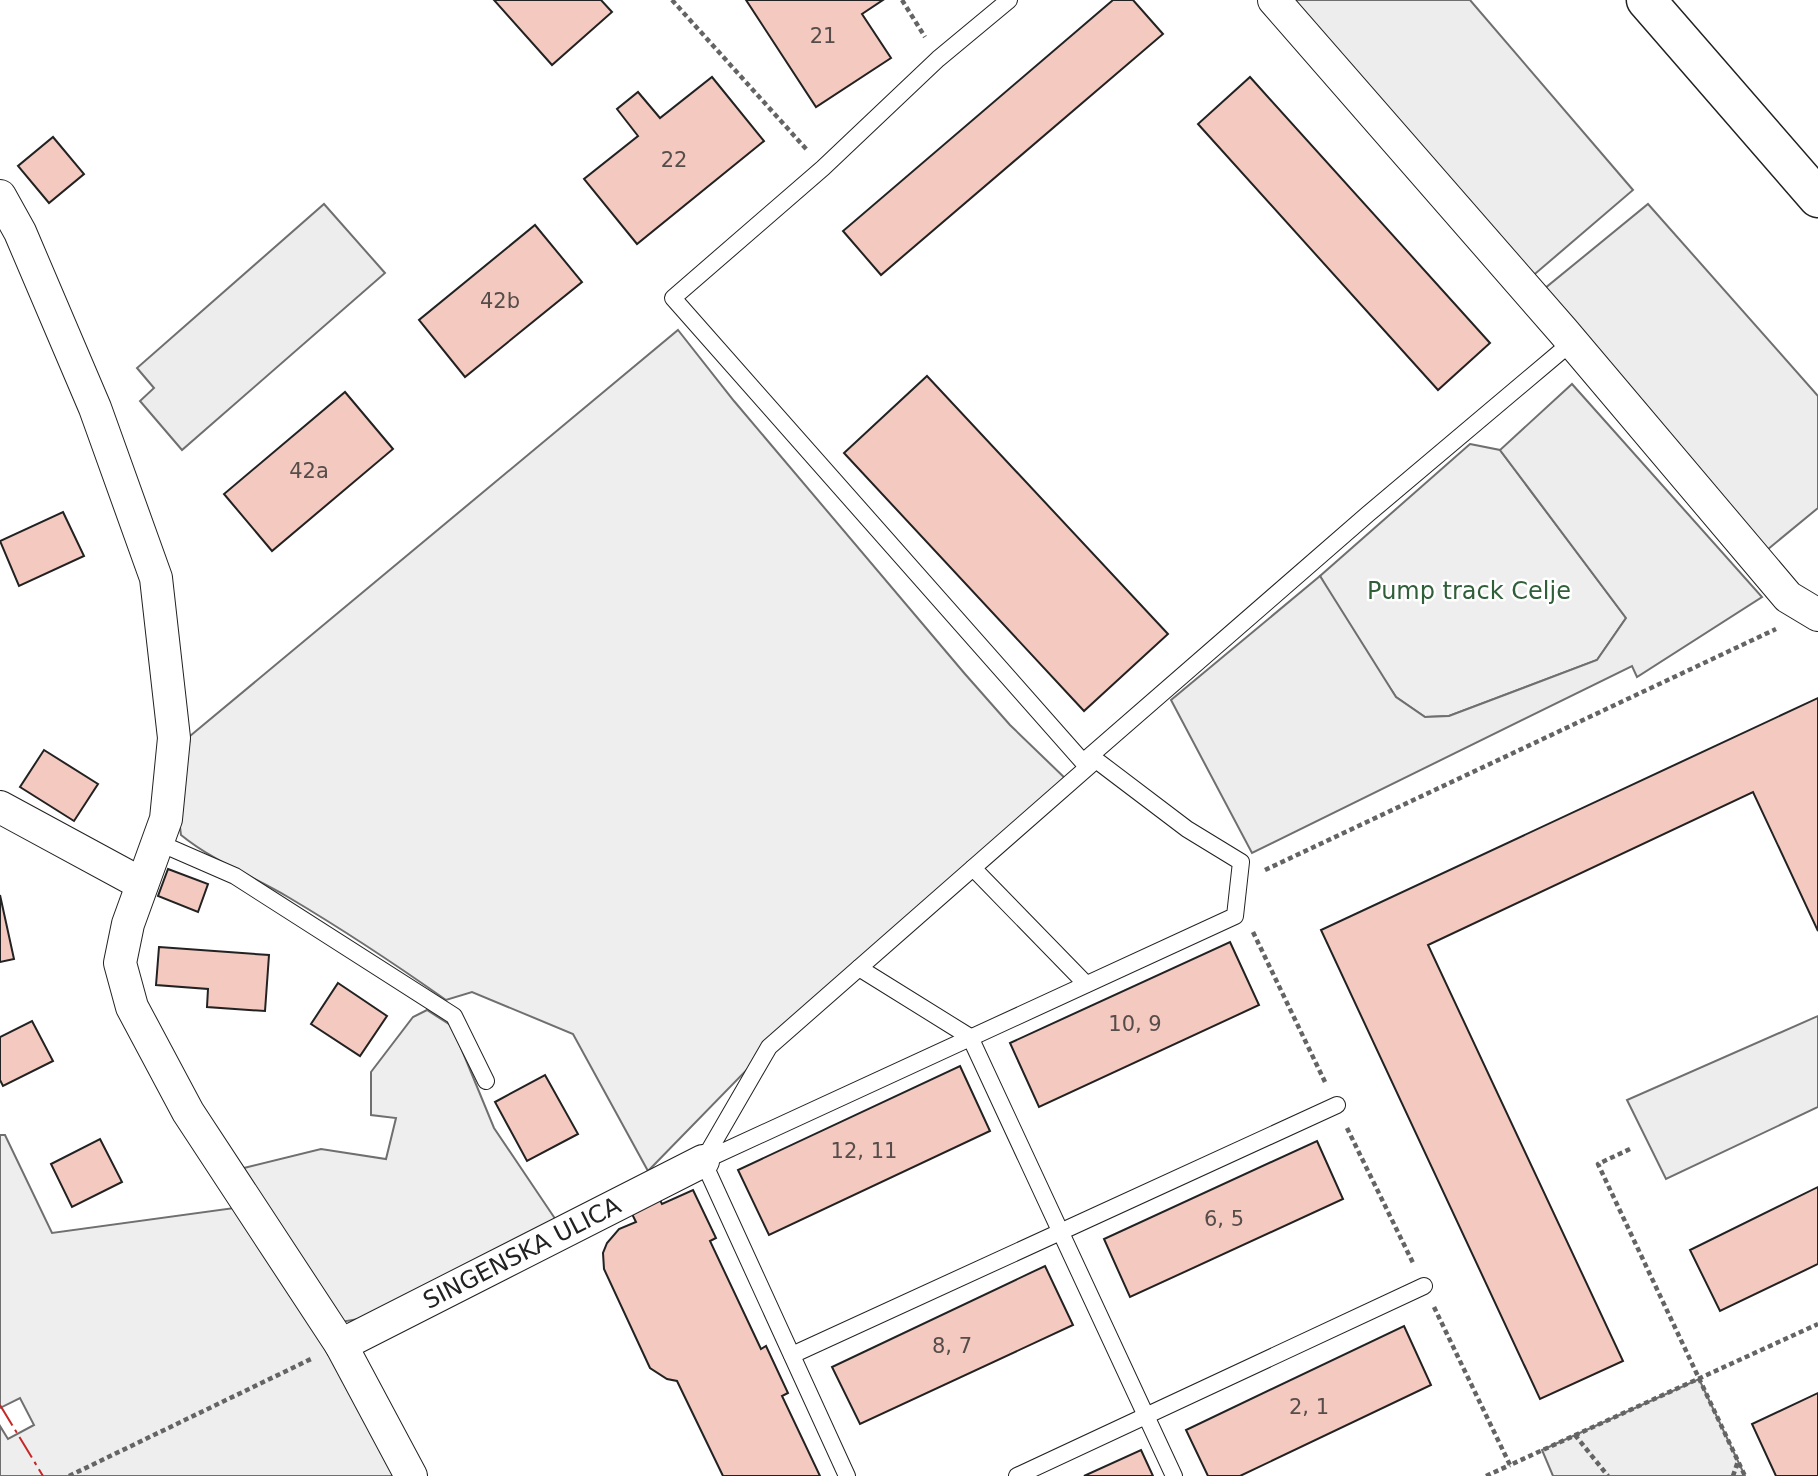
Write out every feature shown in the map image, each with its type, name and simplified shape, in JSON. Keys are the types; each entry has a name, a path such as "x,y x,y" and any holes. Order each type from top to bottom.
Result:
{"street":[{"path":"1274,0 1572,342 1788,597 1818,615"},
{"path":"1646,0 1818,198"},
{"path":"0,196 20,232 95,408 156,578 174,738 166,819 128,924 120,962 132,1007 188,1112 341,1345 411,1476"},
{"path":"0,807 142,884"},
{"name":"SINGENSKA ULICA","path":"341,1345 702,1161"}],"lane":[{"path":"1009,0 938,59 823,168 673,299 1083,762 1368,514 1572,342"},
{"path":"1096,760 1186,829 1241,862 1234,916 702,1161 769,1047 1096,760"},
{"path":"157,842 234,876 454,1016 486,1081"},
{"path":"972,868 1086,984"},
{"path":"859,968 970,1037 1174,1476"},
{"path":"792,1356 1337,1105"},
{"path":"702,1161 847,1476"},
{"path":"1017,1476 1424,1286"}],"path":[{"path":"672,0 823,168"},
{"path":"902,0 938,59"},
{"path":"1262,872 1786,624"},
{"path":"1247,920 1510,1465"},
{"path":"1630,1149 1598,1164 1745,1476"},
{"path":"1486,1476 1818,1324"},
{"path":"69,1476 341,1345"},
{"path":"1575,1435 1608,1476"},
{"path":"1733,1476 1738,1461"}],"green space":[{"path":"678,330 734,401 965,674 1010,725 1070,783 769,1047 648,1171 573,1034 472,992 446,1000 308,909 193,844 181,835 179,819 190,736"},
{"name":"Pump track Celje","path":"1470,444 1500,450 1626,618 1597,660 1449,716 1425,717 1396,697 1345,621 1320,576"},
{"path":"427,1010 452,1026 494,1128 558,1223 370,1317 341,1322 240,1169 321,1149 386,1159 396,1118 371,1115 371,1072 413,1017"},
{"path":"0,1135 5,1135 52,1233 234,1208 329,1348 397,1476 0,1476 0,1426 8,1439 34,1425 20,1398 0,1408"},
{"path":"1699,1379 1745,1476 1553,1476 1542,1450"}],"shaded area":[{"path":"1274,0 1470,0 1633,190 1522,285"},
{"path":"324,204 385,273 182,450 140,401 154,388 137,368"},
{"path":"1648,204 1818,396 1818,508 1756,559 1533,298"},
{"path":"1572,384 1762,597 1637,677 1632,666 1252,853 1171,700 1320,576 1396,697 1425,717 1449,716 1597,660 1626,618 1500,450"},
{"path":"1818,1016 1818,1107 1666,1179 1627,1100"}],"building":[{"path":"494,0 601,0 612,12 552,65"},
{"path":"746,0 883,0 862,14 891,58 816,107"},
{"path":"1113,0 1133,0 1163,34 881,275 843,231"},
{"path":"712,77 764,141 637,244 584,179 638,136 617,109 638,92 660,118"},
{"path":"1250,77 1490,343 1438,390 1198,124"},
{"path":"53,137 84,174 49,203 18,166"},
{"path":"535,225 582,282 465,377 419,320"},
{"path":"927,376 1168,634 1084,711 844,453"},
{"path":"345,392 393,449 272,551 224,494"},
{"path":"63,512 84,556 19,586 0,541"},
{"path":"1818,698 1818,931 1753,792 1428,945 1623,1361 1540,1399 1321,930"},
{"path":"44,750 98,784 74,821 20,787"},
{"path":"168,869 208,884 198,912 158,896"},
{"path":"0,895 14,959 0,962"},
{"path":"1230,942 1259,1005 1039,1107 1010,1043"},
{"path":"159,947 269,955 265,1011 207,1007 208,989 156,985"},
{"path":"338,983 387,1016 360,1056 311,1024"},
{"path":"32,1021 53,1061 3,1086 0,1080 0,1037"},
{"path":"960,1066 990,1131 769,1235 738,1170"},
{"path":"545,1075 578,1134 527,1161 495,1102"},
{"path":"100,1139 122,1182 72,1207 51,1164"},
{"path":"1317,1141 1343,1199 1130,1297 1104,1239"},
{"path":"1818,1187 1818,1264 1720,1311 1690,1250"},
{"path":"693,1190 716,1238 710,1241 761,1349 766,1346 788,1393 782,1396 820,1476 723,1476 677,1381 667,1379 650,1368 604,1269 603,1253 607,1243 619,1229 636,1222 632,1214 660,1200 662,1204"},
{"path":"1045,1266 1073,1325 860,1424 832,1367"},
{"path":"1404,1326 1431,1385 1240,1476 1208,1476 1186,1430"},
{"path":"1818,1393 1818,1476 1776,1476 1752,1424"},
{"path":"1141,1450 1153,1476 1084,1476"}],"power":[{"path":"0,1405 43,1476"}]}
